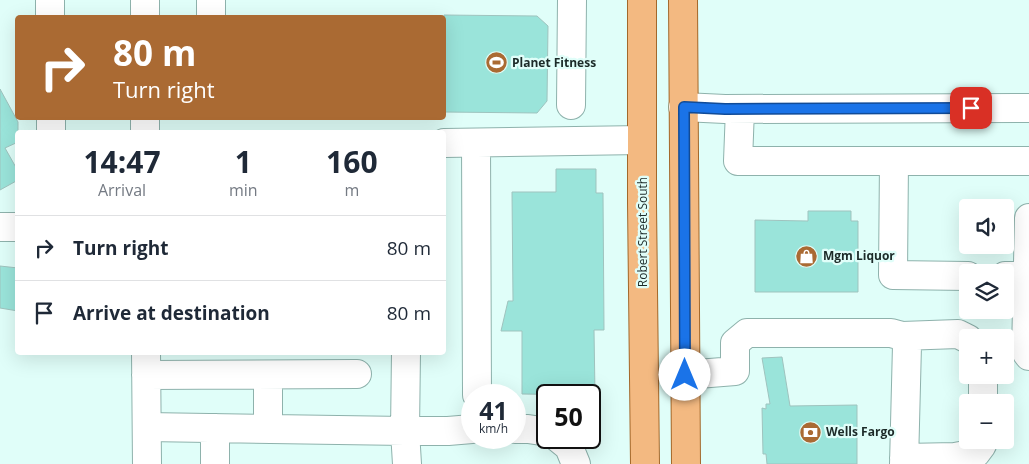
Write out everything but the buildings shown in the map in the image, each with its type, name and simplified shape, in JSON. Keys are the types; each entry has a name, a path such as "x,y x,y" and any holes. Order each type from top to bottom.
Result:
{"main road":[{"name":"Robert Street South","path":"642,0 645,464"},
{"path":"683,0 686,464"}],"street":[{"path":"50,0 50,15"},
{"path":"145,0 145,15"},
{"path":"211,0 211,15"},
{"path":"571,104 572,0"},
{"path":"684,107 740,109 1029,108"},
{"path":"740,109 738,161 1029,161"},
{"path":"446,143 642,140"},
{"path":"476,142 478,384"},
{"path":"894,161 893,275 959,276"},
{"path":"1029,218 1016,276 1026,352 1029,356"},
{"path":"0,227 15,227"},
{"path":"685,375 734,371 735,344 747,334 891,333 902,336 959,334"},
{"path":"902,336 907,345 904,461 955,457 976,453 979,449"},
{"path":"406,355 405,431 407,464"},
{"path":"147,464 146,364 268,375 357,374"},
{"path":"268,375 268,429"},
{"path":"147,427 405,431 461,430"},
{"path":"215,428 215,464"},
{"path":"570,449 576,464"}],"place":[{"name":"Planet Fitness","path":"496,63"},
{"name":"Mgm Liquor","path":"807,256"},
{"name":"Wells Fargo","path":"810,432"}],"route":[{"path":"685,375 684,107 725,109 971,108"}]}
